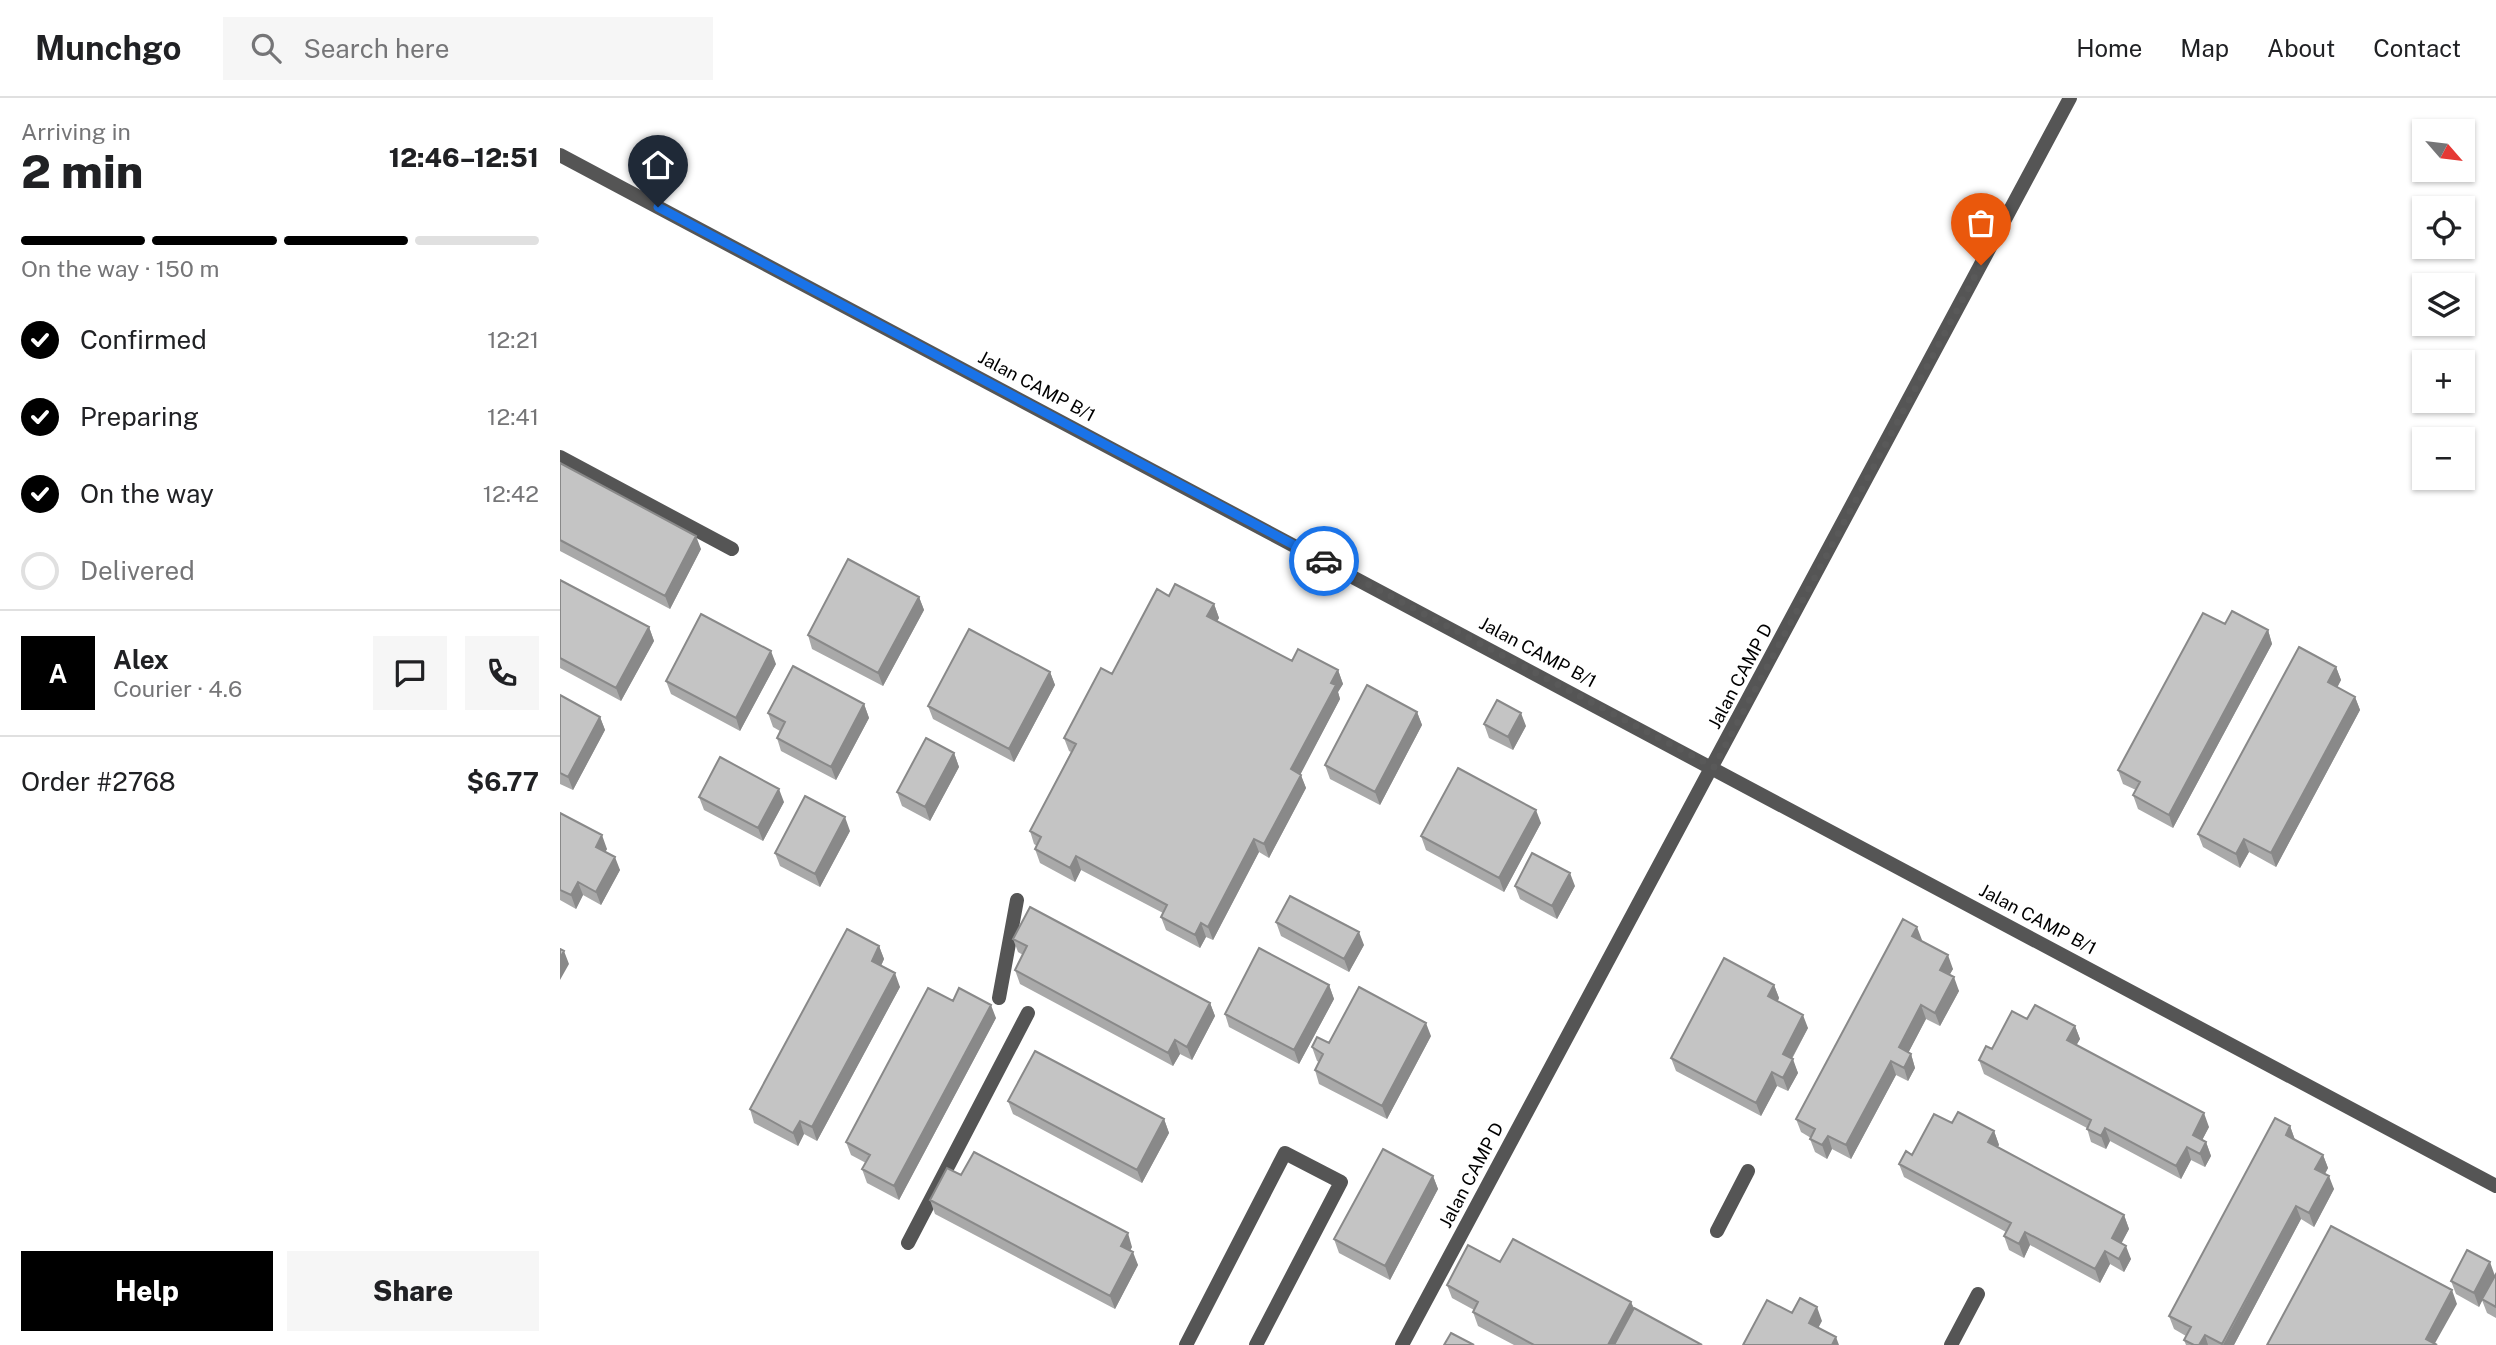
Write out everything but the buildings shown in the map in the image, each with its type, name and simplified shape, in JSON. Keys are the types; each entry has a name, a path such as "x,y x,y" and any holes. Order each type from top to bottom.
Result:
{"street":[{"name":"Jalan CAMP D","path":"1402,1345 2070,98"},
{"name":"Jalan CAMP B/1","path":"560,155 1714,767 2496,1186"},
{"path":"560,457 732,549"},
{"path":"999,998 1017,900"},
{"path":"908,1243 1028,1013"},
{"path":"1186,1345 1286,1153 1340,1182 1256,1345"},
{"path":"1717,1231 1748,1171"},
{"path":"1951,1345 1978,1294"}],"way so far":[{"path":"1324,561 1714,767 1981,265"}],"route":[{"path":"658,207 1324,561"}]}
